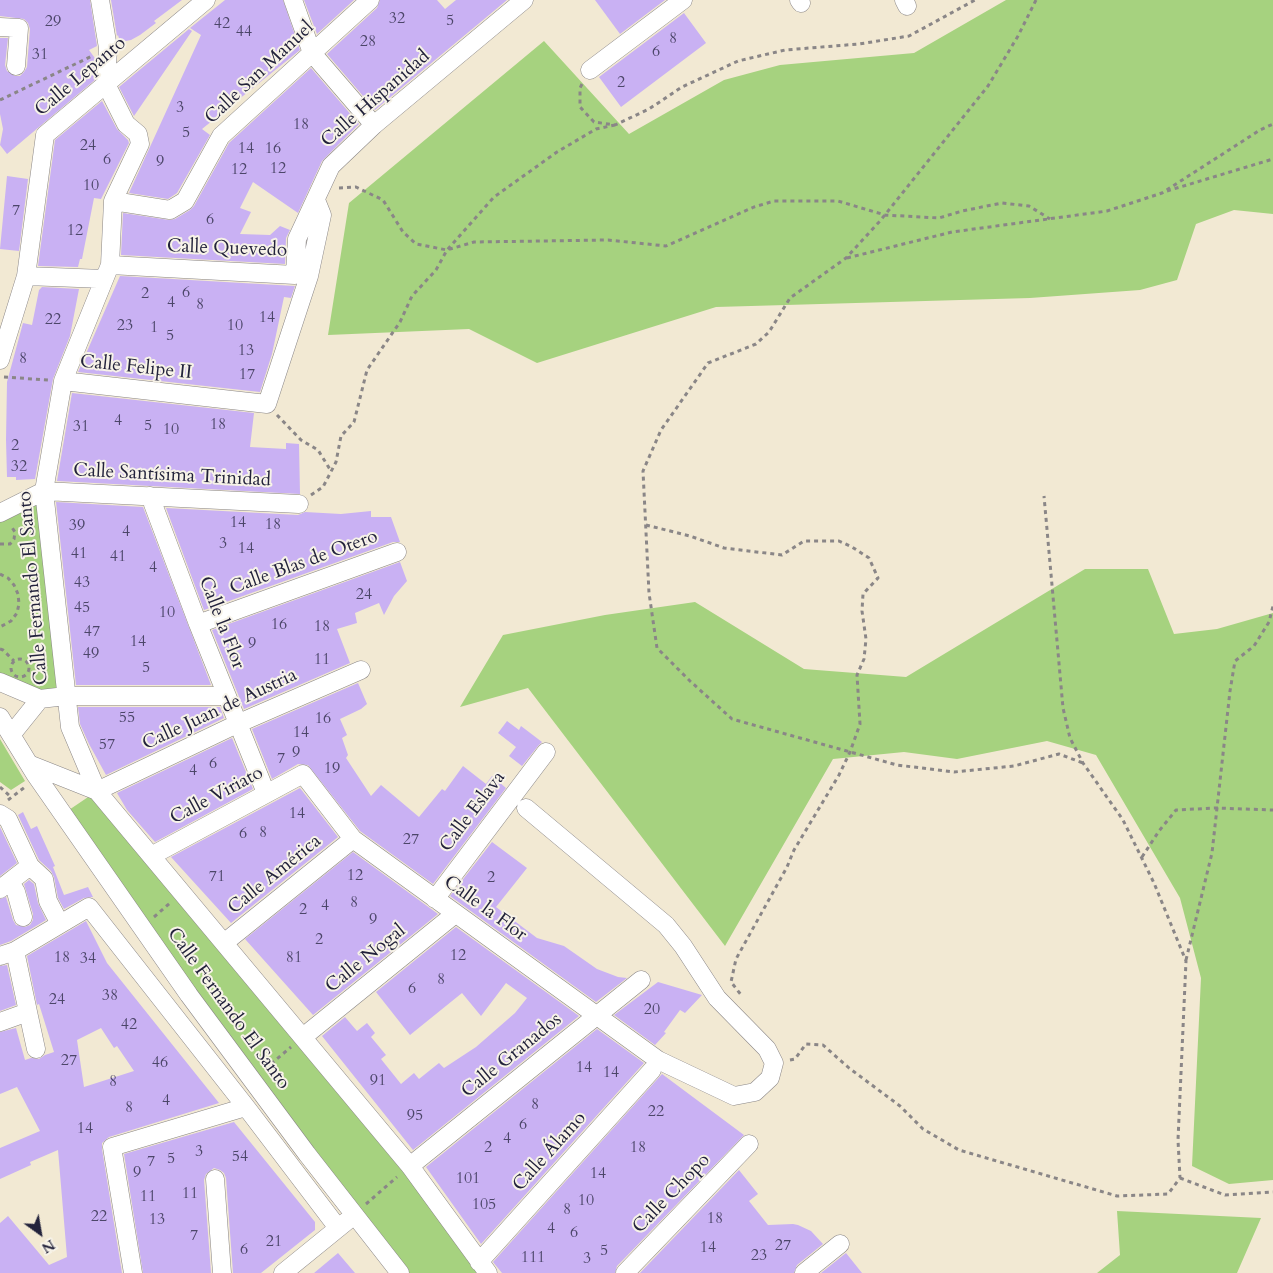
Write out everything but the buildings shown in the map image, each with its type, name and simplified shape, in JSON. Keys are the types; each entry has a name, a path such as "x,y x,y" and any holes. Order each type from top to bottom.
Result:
{"street":[{"path":"100,0 108,48 106,84"},
{"name":"Calle Lepanto","path":"0,360 26,276 45,135 206,0"},
{"path":"293,0 312,53 374,125"},
{"name":"Calle San Manuel","path":"112,201 170,210 185,201 221,136 370,0"},
{"name":"Calle Hispanidad","path":"319,194 331,166 374,125 524,0"},
{"path":"590,70 683,0"},
{"path":"0,27 19,22 16,66"},
{"name":"Calle Fernando El Santo","path":"106,84 126,124 138,134 140,144 112,201 107,272 64,381 44,491 70,727 97,791 410,1166 483,1268"},
{"path":"266,404 309,276 322,215 319,194"},
{"name":"Calle Quevedo","path":"26,276 107,272 294,275 297,239 319,194"},
{"name":"Calle Felipe II","path":"64,381 266,404"},
{"path":"4,519 44,491"},
{"name":"Calle Santísima Trinidad","path":"44,491 299,504"},
{"name":"Calle la Flor","path":"150,496 198,624 266,794"},
{"name":"Calle Blas de Otero","path":"198,624 397,552"},
{"name":"Calle Juan de Austria","path":"97,791 237,724 361,670"},
{"name":"Calle Fernando El Santo","path":"0,682 40,699 66,696"},
{"path":"66,696 227,696"},
{"name":"Calle Fernando El Santo","path":"11,735 40,699"},
{"name":"Calle Fernando El Santo","path":"0,717 29,764 189,995 400,1273"},
{"name":"Calle Eslava","path":"435,899 546,752"},
{"name":"Calle Fernando El Santo","path":"29,764 97,791"},
{"name":"Calle la Flor","path":"303,774 353,839 597,1015 655,1065 734,1096 755,1092 770,1078 774,1064"},
{"name":"Calle Viriato","path":"151,856 303,774"},
{"path":"526,808 666,925 683,946 717,998 767,1049 774,1064"},
{"path":"0,814 8,818 30,866 44,879 48,901 60,924"},
{"name":"Calle América","path":"224,943 353,839"},
{"path":"23,917 16,892 5,886 30,866"},
{"path":"36,1049 28,1012 7,953 89,907 338,1228"},
{"name":"Calle Nogal","path":"303,1037 455,914"},
{"name":"Calle Granados","path":"410,1166 641,980"},
{"path":"0,1022 28,1012"},
{"name":"Calle Álamo","path":"483,1268 655,1065"},
{"path":"133,1273 112,1147 246,1107"},
{"name":"Calle Chopo","path":"625,1273 749,1144"},
{"path":"215,1179 222,1273"},
{"path":"283,1273 354,1214"},
{"path":"804,1273 840,1244"}],"path":[{"path":"299,504 323,487 336,462 341,436 354,422 367,370 400,322 412,296 436,270 446,250 494,197 557,152 596,129 615,125 649,109 682,87 738,61 785,50 859,44 909,36 975,0"},
{"path":"1036,0 1018,36 988,86 885,215 846,258 790,298 768,332 756,344 708,363 661,430 643,471 649,593 657,648 732,719 897,764 954,772 1014,766 1059,754 1083,763"},
{"path":"0,100 108,48"},
{"path":"590,70 580,88 580,107 594,122 615,125"},
{"path":"1162,193 1260,130 1273,124"},
{"path":"846,258 952,232 1107,211 1273,159"},
{"path":"319,194 356,186 382,200 403,232 416,244 446,250 474,242 608,240 666,246 754,207 774,201 838,201 885,215 939,218 1002,203 1028,206 1050,219"},
{"name":"Calle Felipe II","path":"0,377 64,381"},
{"path":"266,404 301,440 318,450 331,471"},
{"path":"1044,496 1063,708 1070,738 1083,763 1123,820 1142,857 1186,961"},
{"path":"0,544 10,544 14,539 15,532 4,519"},
{"path":"645,525 690,536 724,548 782,555 804,541 839,541 869,558 878,578 863,594 862,611 866,639 864,659 857,675 860,724 839,775 794,850 788,867 736,959 731,982 742,996"},
{"path":"0,574 8,578 14,585 18,594 19,604 17,613 11,621 0,628"},
{"path":"774,1064 795,1059 806,1044 823,1045 849,1068 900,1106 923,1129 959,1150 1117,1196 1168,1194 1180,1178 1178,1140 1186,961 1212,853 1235,661 1254,646 1269,622 1273,606"},
{"path":"0,649 14,661"},
{"path":"20,659 26,661 29,666 26,675 19,678 13,675 10,669 14,661 20,659"},
{"path":"0,787 11,797"},
{"path":"1142,857 1176,810 1216,808 1273,810"},
{"path":"142,927 182,893"},
{"path":"252,1079 303,1037"},
{"path":"354,1214 410,1166"},
{"path":"1180,1178 1225,1195 1273,1192"}],"green space":[{"path":"1006,0 1273,0 1273,214 1234,210 1196,224 1177,280 1140,290 1030,298 716,307 537,363 469,329 328,335 349,203 544,41 629,134 724,80 780,65 914,53"},
{"path":"44,491 66,696 0,682 0,513"},
{"path":"1085,569 1148,569 1174,634 1217,629 1273,613 1273,1180 1229,1184 1192,1166 1201,978 1180,898 1096,755 1047,741 957,759 904,752 833,759 725,946 528,688 460,707 503,635 605,615 695,602 804,669 906,677"},
{"path":"0,739 25,781 11,790 0,782"},
{"path":"97,791 493,1273 400,1273 63,814"},
{"path":"1117,1211 1261,1218 1237,1273 1097,1273 1120,1255"}]}
